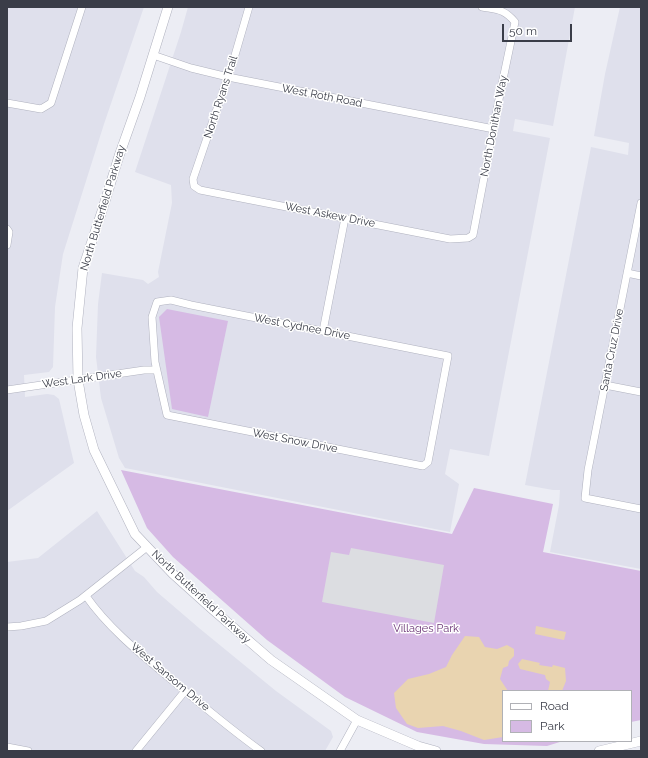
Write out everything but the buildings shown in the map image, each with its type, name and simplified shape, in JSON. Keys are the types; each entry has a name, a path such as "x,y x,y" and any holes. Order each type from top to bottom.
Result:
{"street":[{"path":"7,103 41,109 51,103 82,7"},
{"name":"North Butterfield Parkway","path":"168,7 140,97 119,156 83,268 77,328 78,380 84,415 94,450 135,534 173,574 271,660 358,720 418,746 436,751"},
{"name":"North Ryans Trail","path":"194,186 193,180 228,78 249,7"},
{"name":"North Donithan Way","path":"468,238 473,236 515,22 508,14 502,11 482,7"},
{"name":"West Roth Road","path":"153,55 191,68 228,78 494,129"},
{"name":"West Askew Drive","path":"194,186 200,190 450,239 468,238"},
{"name":"Santa Cruz Drive","path":"641,203 588,470 585,498 641,509"},
{"path":"323,331 346,218"},
{"path":"7,230 9,232 7,245"},
{"path":"627,273 641,276"},
{"name":"West Cydnee Drive","path":"156,370 152,317 157,302 171,300 198,307 448,356 428,462 422,466"},
{"name":"West Lark Drive","path":"7,390 144,370 156,370"},
{"name":"West Snow Drive","path":"156,370 167,415 422,466"},
{"path":"605,385 641,392"},
{"path":"7,627 46,621 86,596 147,547"},
{"name":"West Sansom Drive","path":"86,596 110,625 142,655 240,736 261,751"},
{"path":"136,751 185,691"},
{"path":"340,751 358,720"},
{"path":"600,751 626,748 641,741"},
{"path":"7,747 28,751"}],"shaded area":[{"path":"7,7 144,7 104,124 63,254 55,307 53,367 49,372 24,375 25,397 47,394 54,395 59,399 74,463 7,511"},
{"path":"188,7 575,7 553,126 515,119 513,131 550,138 489,456 450,449 445,474 459,484 450,532 125,468 119,458 101,398 96,357 98,304 102,273 143,280 148,284 159,277 158,272 172,203 171,185 135,172"},
{"path":"620,7 641,7 641,569 550,552 559,505 560,490 525,485 591,147 628,155 629,143 594,136 605,74"},
{"path":"97,511 135,571 144,577 157,592 276,691 331,731 333,737 325,751 7,751 7,562 38,558"},
{"path":"351,548 444,565 434,623 322,602 331,552 349,555"},
{"path":"536,626 566,632 564,640 535,634"},
{"path":"465,636 479,637 485,647 497,649 507,645 514,649 514,656 509,661 508,666 503,668 500,679 507,690 502,690 502,737 484,740 443,726 418,728 407,724 396,708 394,693 408,679 429,674 446,667"},
{"path":"522,659 540,663 539,665 552,667 553,665 565,668 566,681 562,690 548,690 550,682 546,679 545,675 520,669 518,664"}],"green space":[{"path":"167,309 228,321 208,417 172,409 159,317"},
{"name":"Villages Park","path":"121,470 452,534 474,488 553,504 543,552 641,571 641,720 632,722 632,690 502,690 502,742 560,742 547,746 484,744 417,732 345,697 267,640 173,557 147,528"}]}
